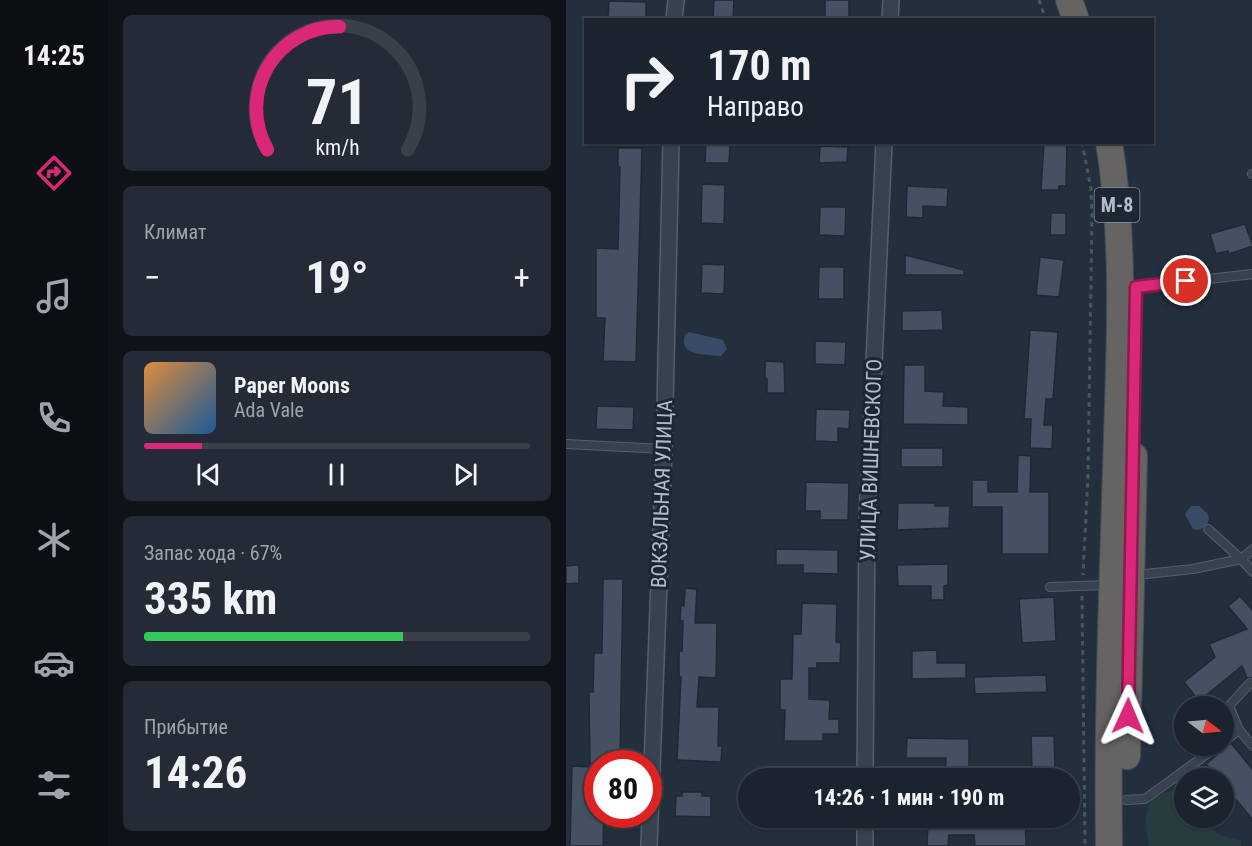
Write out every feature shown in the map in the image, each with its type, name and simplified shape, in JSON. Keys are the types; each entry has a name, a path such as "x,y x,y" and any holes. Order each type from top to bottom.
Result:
{"highway":[{"path":"1069,0 1075,18"},
{"path":"1087,0 1092,18"},
{"name":"М-8","path":"1109,144 1116,193 1120,268 1121,580 1126,846"},
{"name":"М-8","path":"1109,846 1136,287 1132,189 1125,144"}],"street":[{"path":"674,18 676,0"},
{"path":"890,18 891,0"},
{"name":"ВОКЗАЛЬНАЯ УЛИЦА","path":"649,846 664,449 671,144"},
{"name":"УЛИЦА ВИШНЕВСКОГО","path":"865,768 867,518 884,144"},
{"path":"865,828 865,846"}],"lane":[{"path":"1136,287 1253,274"},
{"path":"566,444 664,449"},
{"path":"1208,529 1253,572"},
{"path":"1050,587 1082,586 1193,569 1241,560 1253,549"},
{"path":"1250,683 1229,706 1239,730 1253,746"},
{"path":"1234,734 1239,730"},
{"path":"1126,800 1145,799 1204,756"}],"path":[{"path":"1039,0 1045,18"},
{"path":"1082,144 1088,166 1092,217 1088,475 1082,586 1085,846"}],"green space":[{"path":"1174,789 1174,828 1211,828 1224,836 1241,841 1241,846 1149,846 1146,821 1149,806 1154,800"}],"water":[{"path":"689,332 723,340 727,349 721,356 690,351 684,342 685,335"},
{"path":"1191,506 1199,506 1209,518 1207,525 1199,530 1193,529 1185,514"}],"building":[{"path":"714,0 734,0 733,18 713,18"},
{"path":"825,0 849,0 849,18 825,18"},
{"path":"609,1 646,2 646,18 608,18"},
{"path":"706,144 730,144 729,163 705,163"},
{"path":"1044,144 1067,144 1066,186 1059,186 1059,190 1041,190"},
{"path":"820,146 848,147 847,162 819,163"},
{"path":"618,148 642,148 636,362 603,361 605,318 596,318 596,248 618,249 620,167 618,167"},
{"path":"702,184 725,185 724,224 701,223"},
{"path":"907,186 948,188 947,207 923,206 923,218 906,217"},
{"path":"820,207 846,207 845,236 819,235"},
{"path":"1051,213 1066,213 1066,235 1050,235"},
{"path":"1245,224 1253,246 1229,254 1228,251 1216,254 1210,234"},
{"path":"905,255 964,270 964,275 905,275"},
{"path":"1040,257 1064,260 1059,297 1036,295"},
{"path":"702,264 725,265 724,294 701,293"},
{"path":"819,267 844,267 844,299 818,299"},
{"path":"942,310 943,330 902,331 902,311"},
{"path":"1030,330 1058,332 1053,399 1046,399 1044,425 1053,425 1052,449 1030,448 1031,419 1024,419"},
{"path":"815,341 846,342 845,365 815,364"},
{"path":"765,361 784,362 785,393 767,393"},
{"path":"904,365 925,365 925,391 944,392 943,406 968,407 968,425 903,424"},
{"path":"597,406 634,407 633,430 596,429"},
{"path":"816,409 850,410 849,429 838,428 838,442 815,441"},
{"path":"901,448 943,448 943,467 901,467"},
{"path":"1018,455 1031,456 1030,492 1049,492 1049,554 1002,554 1002,507 972,507 972,480 988,480 988,492 1017,492"},
{"path":"806,482 849,483 848,520 820,520 820,511 805,511"},
{"path":"898,503 935,503 935,506 950,506 949,528 897,530"},
{"path":"776,549 838,550 838,574 803,573 803,565 776,565"},
{"path":"948,564 948,585 944,586 944,600 931,600 931,586 898,586 897,565"},
{"path":"579,565 579,583 566,584 566,566"},
{"path":"603,579 623,579 620,750 590,750 589,692 593,692 594,653 602,653"},
{"path":"685,588 697,589 695,623 717,623 716,678 699,677 697,707 719,707 718,746 722,746 721,762 677,760 681,677 679,677 679,651 682,651 683,621 680,621"},
{"path":"1240,596 1253,611 1253,678 1247,678 1242,666 1205,696 1195,696 1184,682 1215,657 1209,644 1247,629 1228,606"},
{"path":"1054,597 1056,641 1022,643 1019,599"},
{"path":"802,603 837,604 836,642 841,643 840,663 817,663 817,668 809,668 809,699 830,700 829,719 839,719 839,734 823,734 823,741 784,741 785,710 780,710 780,679 792,679 793,634 801,634"},
{"path":"937,650 937,663 966,663 966,678 912,679 912,651"},
{"path":"1046,675 1047,692 975,694 974,677"},
{"path":"1031,736 1054,736 1055,768 1032,768"},
{"path":"907,738 969,739 969,768 945,768 946,758 906,758"},
{"path":"1234,747 1253,770 1253,820 1234,797 1234,768 1209,768 1206,764 1216,756 1234,756"},
{"path":"572,766 584,767 584,828 604,828 603,846 570,846"},
{"path":"682,792 702,792 702,796 711,796 711,817 675,816 676,796 682,796"},
{"path":"928,828 1025,828 1026,846 975,846 974,835 949,835 948,846 927,846"}],"route":[{"path":"1128,716 1136,287 1186,281"}]}
